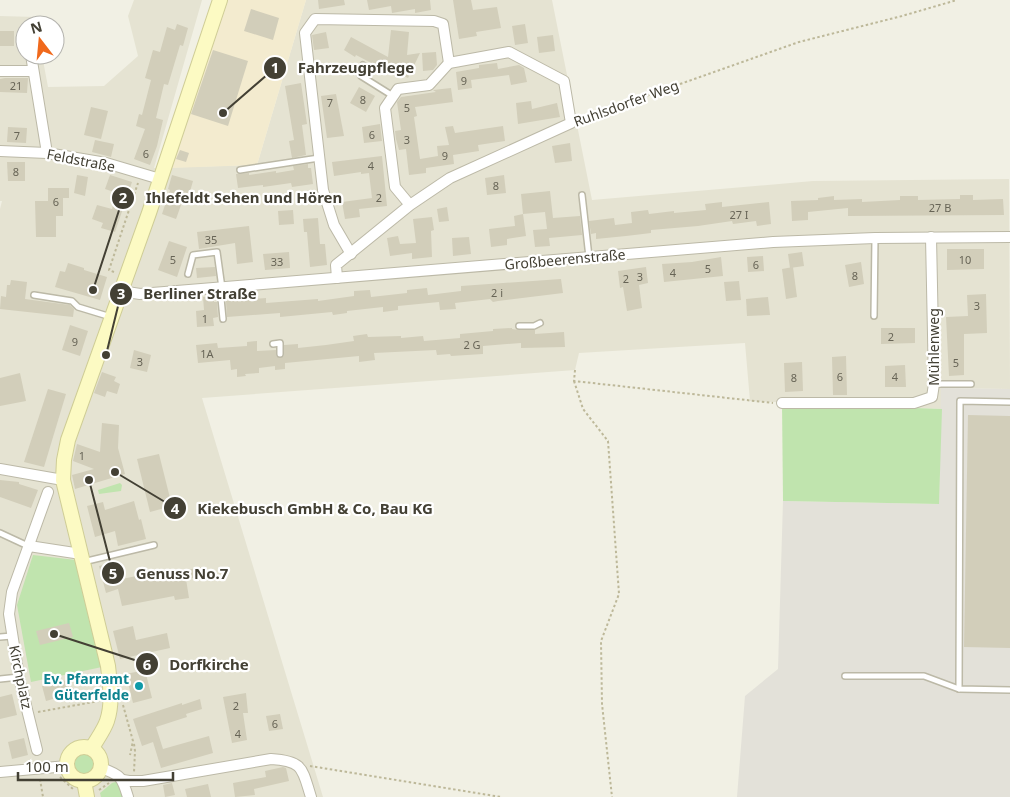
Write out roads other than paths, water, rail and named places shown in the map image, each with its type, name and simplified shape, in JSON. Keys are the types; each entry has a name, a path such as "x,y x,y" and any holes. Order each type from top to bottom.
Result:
{"main road":[{"path":"92,748 107,721 111,687 108,666 63,480 64,460 68,440 160,179 220,0"},
{"path":"76,748 92,748 100,756 101,768 95,777 84,781 71,775 67,766 69,756 76,748"},
{"path":"84,781 87,797"}],"street":[{"path":"351,254 334,225 324,190 305,33 314,19 434,21 443,24 449,63 429,84 398,89 385,108 395,187 410,205"},
{"name":"Ruhlsdorfer Weg","path":"337,278 336,265 410,205 450,178 571,123 564,81 509,52 449,63"},
{"path":"32,65 47,153"},
{"path":"0,71 33,71"},
{"name":"Feldstraße","path":"0,151 47,153 106,163 160,179"},
{"name":"Großbeerenstraße","path":"121,290 140,294 772,242 1010,236"},
{"name":"Mühlenweg","path":"782,403 914,403 932,397 934,384 931,237"},
{"path":"0,469 63,480"},
{"name":"Kirchplatz","path":"37,750 19,677 9,614 12,592 48,492"},
{"path":"29,546 82,558"},
{"path":"123,780 143,781 271,759 289,760 296,764 303,773 311,797"},
{"path":"0,772 67,766"},
{"path":"101,768 116,773 123,780 128,797"}],"lane":[{"path":"363,64 361,76 393,96"},
{"path":"240,170 320,158"},
{"path":"582,195 589,257"},
{"path":"874,316 875,238"},
{"path":"188,274 193,255 217,252 223,318"},
{"path":"34,296 72,301 78,307 112,317"},
{"path":"519,326 534,326 540,322"},
{"path":"273,344 280,343 280,354"},
{"path":"934,384 972,384"},
{"path":"959,689 960,401 1010,402"},
{"path":"0,533 29,546"},
{"path":"82,558 154,545"},
{"path":"0,637 12,636"},
{"path":"845,676 924,676 959,689 1010,690"},
{"path":"0,679 19,677"}],"place":[{"name":"Fahrzeugpflege","path":"223,113"},
{"name":"Ihlefeldt Sehen und Hören","path":"93,290"},
{"name":"Berliner Straße","path":"106,355"},
{"name":"Kiekebusch GmbH & Co, Bau KG","path":"115,472"},
{"name":"Genuss No.7","path":"89,480"},
{"name":"Dorfkirche","path":"54,634"},
{"name":"Ev. Pfarramt Güterfelde","path":"139,686"}]}
